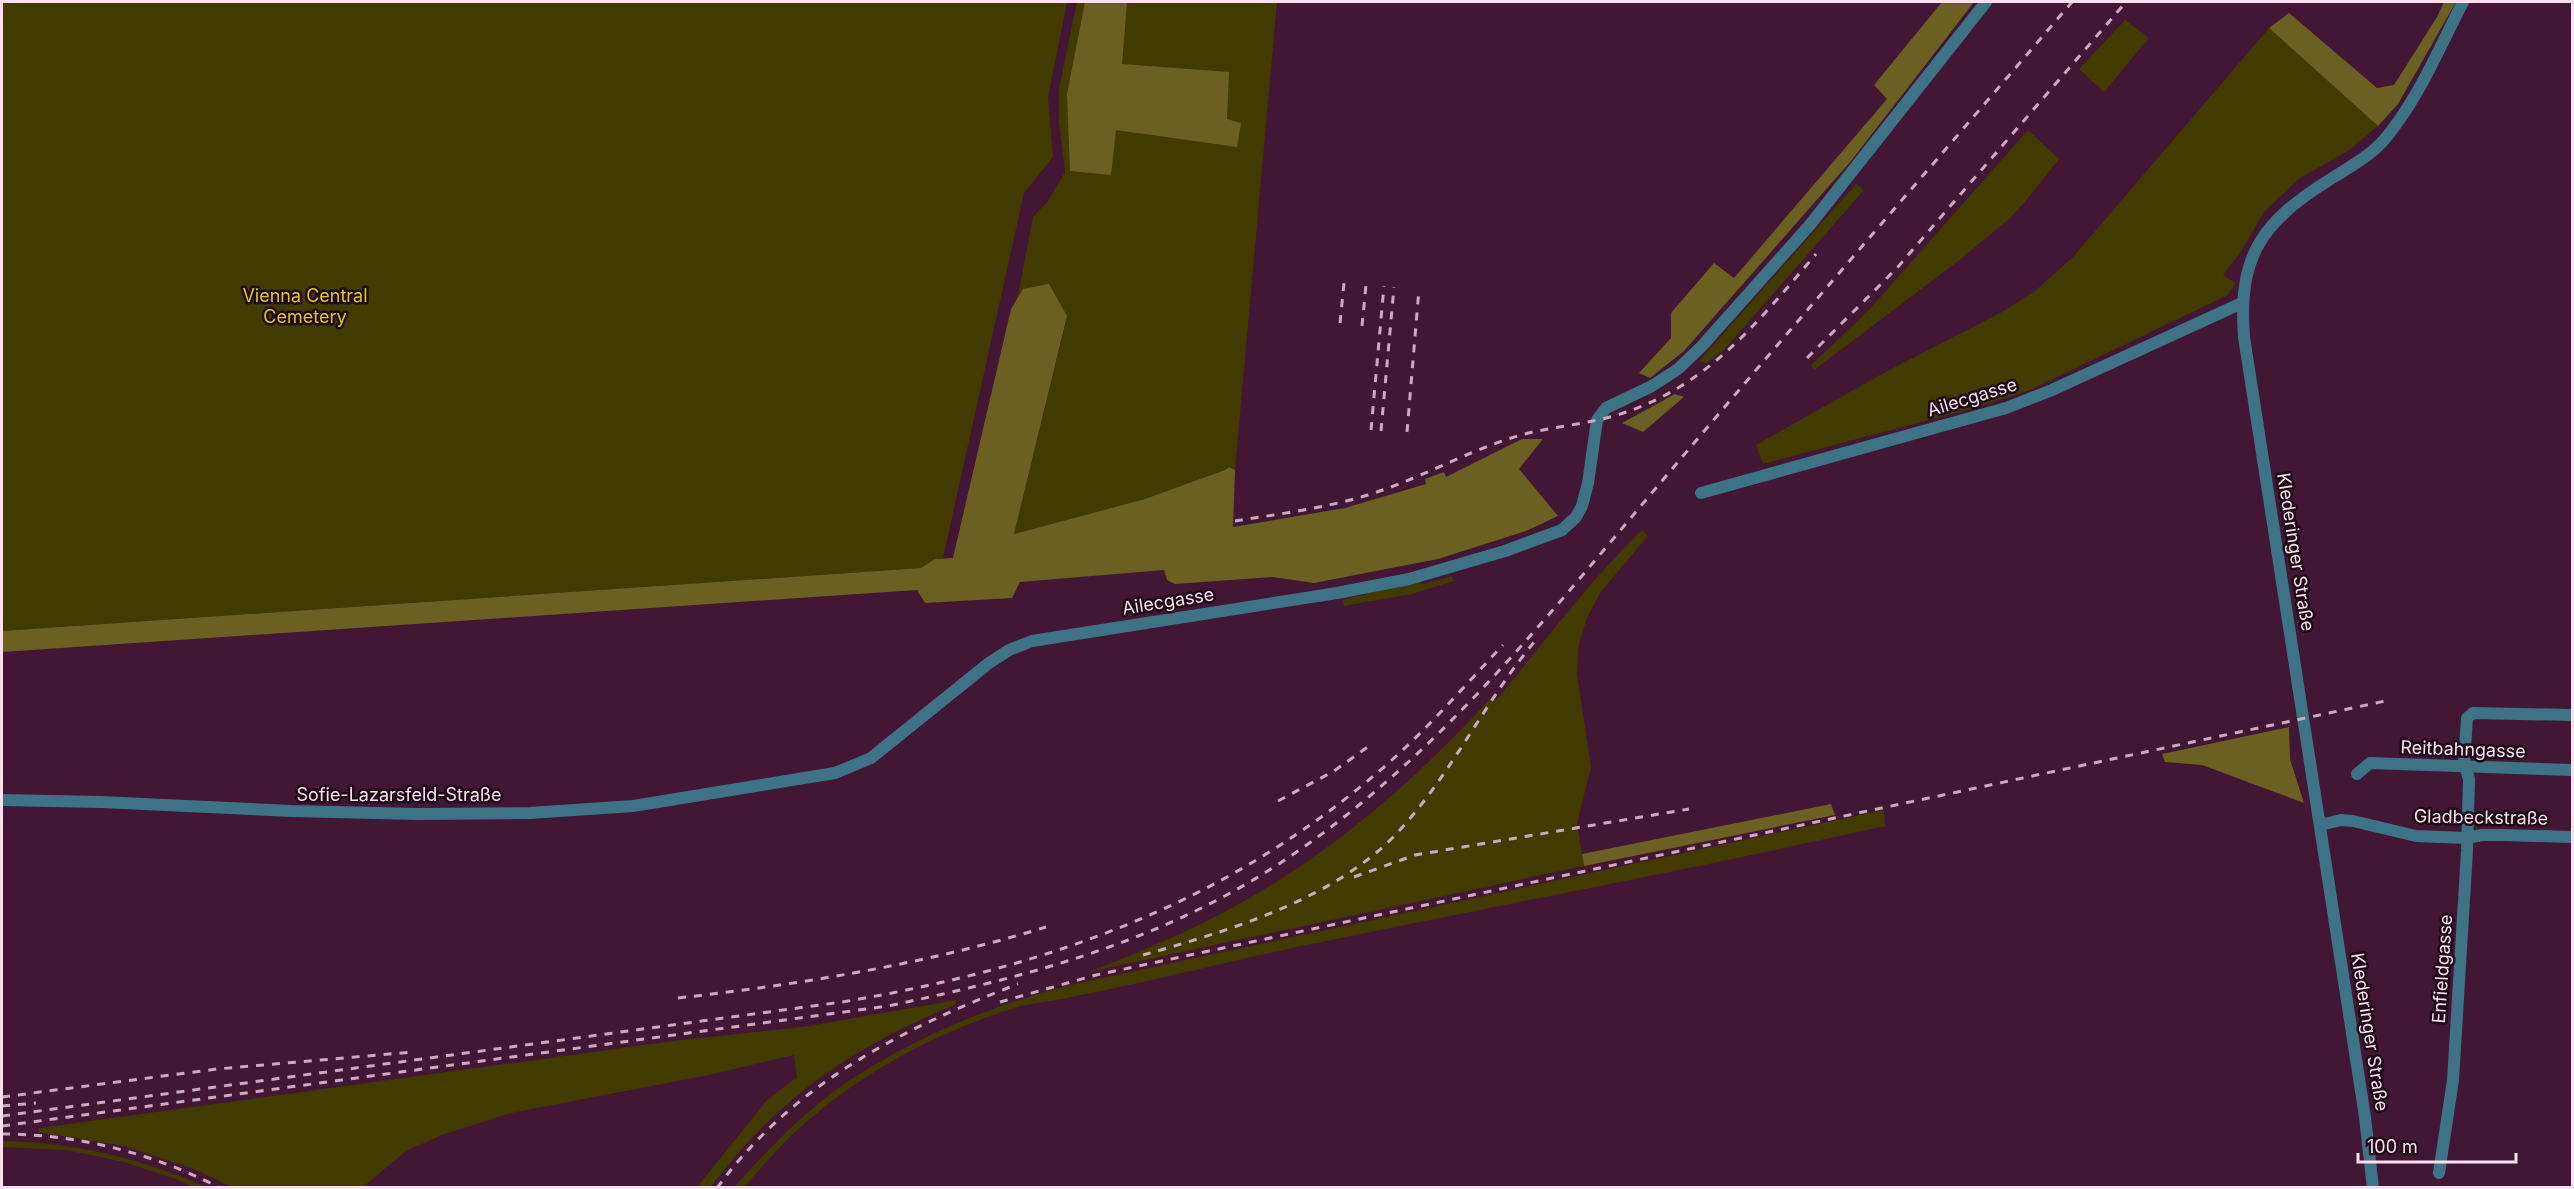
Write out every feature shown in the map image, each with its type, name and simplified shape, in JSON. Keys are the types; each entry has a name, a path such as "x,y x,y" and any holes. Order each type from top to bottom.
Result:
{"street":[{"name":"Ailecgasse","path":"794,781 836,772 871,758 989,663 1009,650 1032,641 1337,593 1409,579 1505,551 1562,530 1576,518 1582,506 1588,483 1597,420 1606,408 1652,386 1678,369 1702,346 1809,226 1986,2"},
{"name":"Klederinger Straße","path":"2373,1188 2365,1117 2244,338 2242,303 2244,285 2263,238 2277,220 2297,201 2357,163 2383,141 2408,106 2463,2"},
{"name":"Ailecgasse","path":"1701,493 2006,408 2052,390 2242,303"},
{"name":"Enfieldgasse","path":"2439,1173 2453,1080 2467,851 2469,779 2464,763 2467,718 2473,713 2572,715"},
{"name":"Reitbahngasse","path":"2357,774 2370,764 2572,770"},
{"name":"Sofie-Lazarsfeld-Straße","path":"2,800 291,811 530,813 633,806 794,781"},
{"name":"Gladbeckstraße","path":"2320,825 2341,820 2353,821 2416,837 2466,838 2482,835 2572,837"}],"green space":[{"name":"Vienna Central Cemetery","path":"2,2 1067,2 1048,97 1053,157 1024,193 943,558 935,559 921,568 2,631"},
{"path":"1077,2 1277,2 1235,470 1229,467 1146,499 1014,534 1067,317 1023,289 1017,300 1033,217 1048,201 1065,172 1059,123 1059,88"},
{"path":"2125,20 2149,38 2104,92 2079,69"},
{"path":"2269,28 2378,126 2348,151 2300,178 2264,212 2240,253 2223,275 2236,283 2228,295 2030,390 1974,408 1763,464 1756,445 1878,376 2002,312 2035,291 2073,257"},
{"path":"2028,130 2059,159 2024,203 2008,220 1957,262 1814,370 1811,365 1868,311"},
{"path":"1856,184 1864,190 1724,350 1707,363 1699,361"},
{"path":"1642,530 1648,536 1600,593 1587,618 1579,643 1577,674 1591,767 1577,823 1584,866 1089,972 1167,940 1224,912 1277,881 1344,835 1406,783 1492,697 1496,700 1585,592"},
{"path":"1452,576 1454,581 1412,594 1344,606 1343,600 1420,580 1421,584 1424,584"},
{"path":"1884,810 1885,826 1021,1006 934,1039 879,1069 828,1104 796,1131 744,1187 734,1187 806,1114 860,1073 919,1040 1015,1001 1079,983"},
{"path":"956,1000 956,1004 883,1038 820,1078 763,1126 711,1187 697,1187 767,1100 797,1077 794,1055 709,1075 511,1113 442,1135 406,1151 363,1187 232,1187 194,1169 124,1146 38,1132 39,1128 673,1041 809,1026"},
{"path":"2,1141 56,1145 106,1153 156,1167 206,1187 193,1187 124,1162 66,1150 2,1147"}],"shaded area":[{"path":"1085,2 1127,2 1122,64 1229,72 1227,119 1241,123 1237,147 1116,130 1111,175 1070,171 1067,94"},
{"path":"1942,2 1974,2 1851,161 1684,351 1650,378 1639,373 1671,338 1671,313 1714,263 1734,278 1887,99 1874,85"},
{"path":"2444,2 2456,2 2398,104 2378,126 2269,28 2289,13 2377,88 2394,85"},
{"path":"1049,284 1067,316 1014,534 1145,499 1229,467 1235,470 1233,527 1345,508 1426,484 1425,479 1444,472 1446,477 1522,439 1543,439 1519,469 1558,516 1526,531 1438,559 1314,583 1272,577 1175,584 1167,580 1164,570 1020,582 1012,598 925,603 917,590 2,652 2,631 921,568 935,559 953,558 1011,309 1023,289"},
{"path":"1675,394 1684,397 1643,432 1622,423"},
{"path":"2289,727 2290,759 2304,803 2202,765 2165,762 2162,754"},
{"path":"1831,804 1835,815 1584,866 1582,854"}],"railway":[{"path":"2,1126 888,1006 986,984 1082,956 1174,921 1219,899 1263,874 1321,834 1376,791 1428,744 1477,694 1570,590 2072,2"},
{"path":"1807,358 1897,268 2126,2"},
{"path":"1235,521 1352,500 1403,482 1508,439 1614,416 1647,404 1676,389 1727,351 1772,305 1816,254"},
{"path":"1340,323 1344,283"},
{"path":"1362,326 1366,285"},
{"path":"1371,430 1384,286"},
{"path":"1381,431 1394,287"},
{"path":"1407,432 1419,289"},
{"path":"1143,955 1210,935 1279,910 1344,876 1373,856 1398,832 1435,787 1500,688 1535,641"},
{"path":"2,1116 842,1002 994,969 1066,947 1136,921 1203,890 1269,852 1332,809 1407,746 1503,645"},
{"path":"1000,1002 1096,975 2390,700"},
{"path":"1278,801 1334,771 1369,746"},
{"path":"1354,877 1415,855 1689,809"},
{"path":"678,998 864,971 955,952 1046,927"},
{"path":"717,1188 747,1151 780,1119 852,1064 932,1020 1018,984"},
{"path":"2,1097 217,1069 413,1052"},
{"path":"2,1106 36,1103"},
{"path":"2,1134 58,1138 114,1148 168,1165 220,1188"}]}
